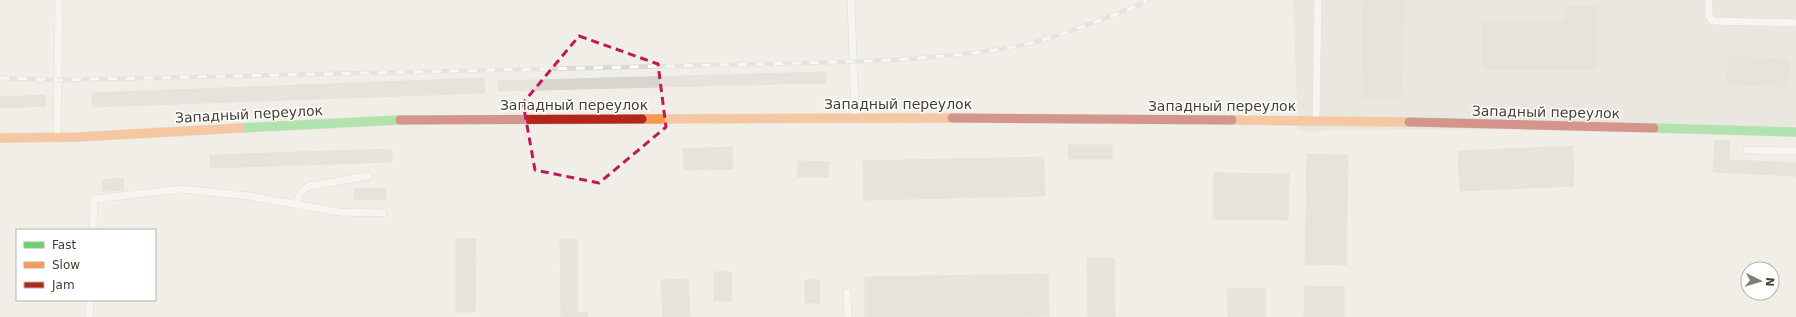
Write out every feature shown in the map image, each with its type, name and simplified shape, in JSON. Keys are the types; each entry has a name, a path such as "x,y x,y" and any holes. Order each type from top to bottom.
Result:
{"street":[{"name":"Западный переулок","path":"0,138 57,138 386,120 855,118 1316,120 1796,132"}],"lane":[{"path":"57,138 59,0"},
{"path":"851,0 855,118"},
{"path":"1316,120 1318,0"},
{"path":"1709,0 1709,16 1712,21 1796,23"},
{"path":"1747,150 1796,151"},
{"path":"297,204 300,193 309,186 368,176"},
{"path":"93,229 94,199 181,189 249,196 339,212 383,213"},
{"path":"847,292 848,317"},
{"path":"89,317 90,301"}],"highlighted area":[{"path":"579,36 658,64 666,127 599,183 535,170 523,103"}],"shaded area":[{"path":"1293,0 1796,0 1796,126 1298,131"}],"building":[{"path":"1364,0 1404,0 1402,99 1362,99"},
{"path":"1566,6 1596,6 1596,69 1483,69 1483,21 1566,21"},
{"path":"1728,56 1789,60 1787,87 1727,84"},
{"path":"826,72 826,83 498,91 498,81"},
{"path":"484,78 485,93 92,107 92,93"},
{"path":"45,95 45,106 0,108 0,97"},
{"path":"1715,140 1730,141 1729,160 1796,163 1796,176 1713,172"},
{"path":"1068,145 1112,145 1112,159 1069,159"},
{"path":"1573,146 1574,186 1460,191 1458,151"},
{"path":"732,147 733,169 684,170 683,149"},
{"path":"392,149 392,162 210,168 210,155"},
{"path":"1307,154 1348,155 1346,265 1305,264"},
{"path":"1044,157 1045,196 864,200 863,161"},
{"path":"798,161 829,162 828,177 798,177"},
{"path":"1214,173 1289,174 1288,220 1213,219"},
{"path":"123,178 124,190 103,191 102,180"},
{"path":"386,188 386,199 354,200 354,189"},
{"path":"456,239 476,239 475,312 456,312"},
{"path":"560,240 577,240 577,313 588,313 588,317 561,317"},
{"path":"1087,258 1114,258 1115,317 1088,317"},
{"path":"714,272 731,272 732,301 714,301"},
{"path":"1048,274 1049,316 865,317 865,277"},
{"path":"688,279 690,317 663,317 661,280"},
{"path":"805,280 820,280 820,303 805,303"},
{"path":"1305,286 1344,287 1344,317 1304,317"},
{"path":"1265,288 1265,317 1228,317 1227,289"}],"railway":[{"path":"0,78 58,80 805,63 914,58 996,50 1032,43 1057,36 1112,16 1148,0"}],"traffic: fast":[{"path":"240,128 400,120"},
{"path":"1654,128 1796,132"}],"traffic: slow":[{"path":"642,119 952,118"},
{"path":"1232,120 1409,122"},
{"path":"0,138 78,137 240,128"}],"traffic: jam":[{"path":"952,118 1232,120"},
{"path":"400,120 642,119"},
{"path":"1409,122 1654,128"}]}
